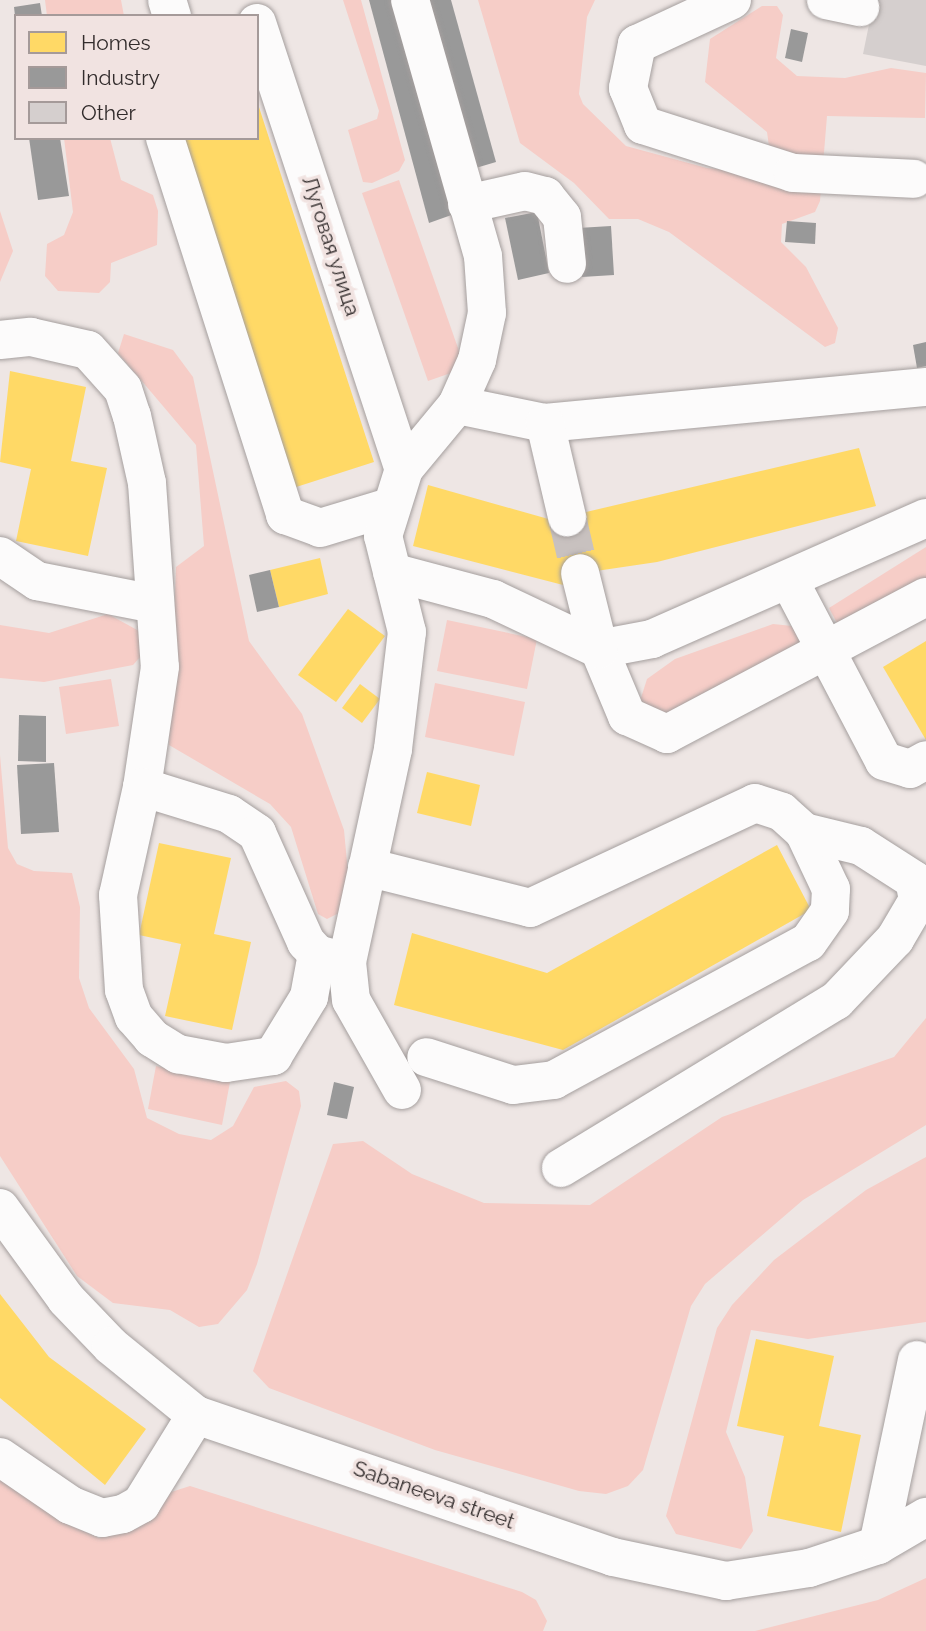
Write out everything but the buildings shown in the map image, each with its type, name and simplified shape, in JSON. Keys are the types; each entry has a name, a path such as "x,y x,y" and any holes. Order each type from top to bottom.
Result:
{"street":[{"path":"0,340 32,337 88,349 123,388 147,483 159,695 118,895 124,990 134,1017 152,1038 178,1054 226,1063 273,1056 332,958 367,867 393,749 407,632 383,536 389,507 404,469 457,405 477,360 487,313 483,256 410,0"},
{"path":"732,0 636,44 628,88 643,125 793,173 913,176"},
{"name":"Луговая улица","path":"259,36 404,469"},
{"path":"166,140 285,515 320,528 389,507"},
{"path":"467,204 525,191 545,196 562,217 567,264"},
{"path":"457,405 545,423 926,387"},
{"path":"545,423 567,517"},
{"path":"392,572 493,599 599,649 652,639 926,518"},
{"path":"0,556 37,581 154,604"},
{"path":"580,573 599,649 627,716 667,734 828,653 926,597"},
{"path":"789,580 884,761 910,769 926,760"},
{"path":"142,787 229,814 257,834 332,958 351,1000 402,1090"},
{"path":"367,867 530,908 743,804 767,805 804,832 883,856 922,890 895,939 836,1001 561,1168"},
{"path":"426,1057 513,1085 554,1080 808,942 830,911 831,889 804,832"},
{"path":"0,1208 75,1308 196,1415 141,1504 123,1514 102,1518 70,1505 0,1457"},
{"path":"878,1545 917,1360"},
{"name":"Sabaneeva street","path":"196,1415 613,1556 726,1581 809,1568 878,1545 926,1517"}],"shaded area":[{"path":"45,0 121,0 124,14 47,14"},
{"path":"343,0 361,0 405,160 399,171 372,183 363,182 348,130 377,119 379,111"},
{"path":"478,0 595,0 587,17 579,94 583,104 626,146 707,168 744,172 769,146 767,132 705,82 710,39 762,6 777,6 783,15 776,58 797,76 845,78 891,68 926,73 925,118 827,116 820,201 815,212 782,224 781,242 806,267 838,328 835,343 825,347 669,232 638,219 609,219 574,183 520,143"},
{"path":"64,140 111,140 121,180 153,195 158,211 157,245 111,263 110,282 99,293 58,291 45,276 47,244 64,235 73,212"},
{"path":"399,180 465,368 428,381 362,193"},
{"path":"0,211 13,251 0,282"},
{"path":"124,334 173,350 193,377 249,641 302,714 344,830 348,873 339,913 327,919 318,914 291,827 270,804 169,745 176,567 204,546 196,445 118,353"},
{"path":"926,547 926,583 838,625 829,608"},
{"path":"108,614 139,631 143,654 133,665 44,682 0,678 0,625 49,633"},
{"path":"447,620 537,639 527,689 437,671"},
{"path":"773,624 792,626 802,646 680,714 659,713 640,701 647,679 675,659"},
{"path":"111,679 119,726 66,734 59,687"},
{"path":"435,683 525,702 514,756 425,737"},
{"path":"0,755 8,848 17,864 34,871 72,873 80,907 79,978 89,1008 134,1069 147,1118 179,1134 211,1140 233,1126 254,1087 286,1081 299,1091 301,1106 257,1264 247,1290 218,1324 199,1327 170,1310 113,1303 77,1276 0,1156"},
{"path":"926,1018 926,1125 803,1200 705,1284 691,1306 643,1470 628,1486 606,1494 579,1491 435,1450 269,1388 253,1371 333,1144 363,1141 412,1174 484,1203 590,1205 722,1117 894,1057"},
{"path":"156,1066 230,1082 222,1125 148,1109"},
{"path":"926,1157 926,1322 808,1339 751,1330 726,1432 745,1477 753,1531 741,1549 676,1534 666,1516 717,1328 732,1305 774,1260 866,1190"},
{"path":"0,1477 65,1523 99,1538 138,1528 165,1494 190,1486 522,1592 536,1600 547,1621 543,1631 0,1631"},
{"path":"926,1578 926,1631 755,1631 878,1600"}],"tunnel":[{"path":"567,517 580,573"}]}
